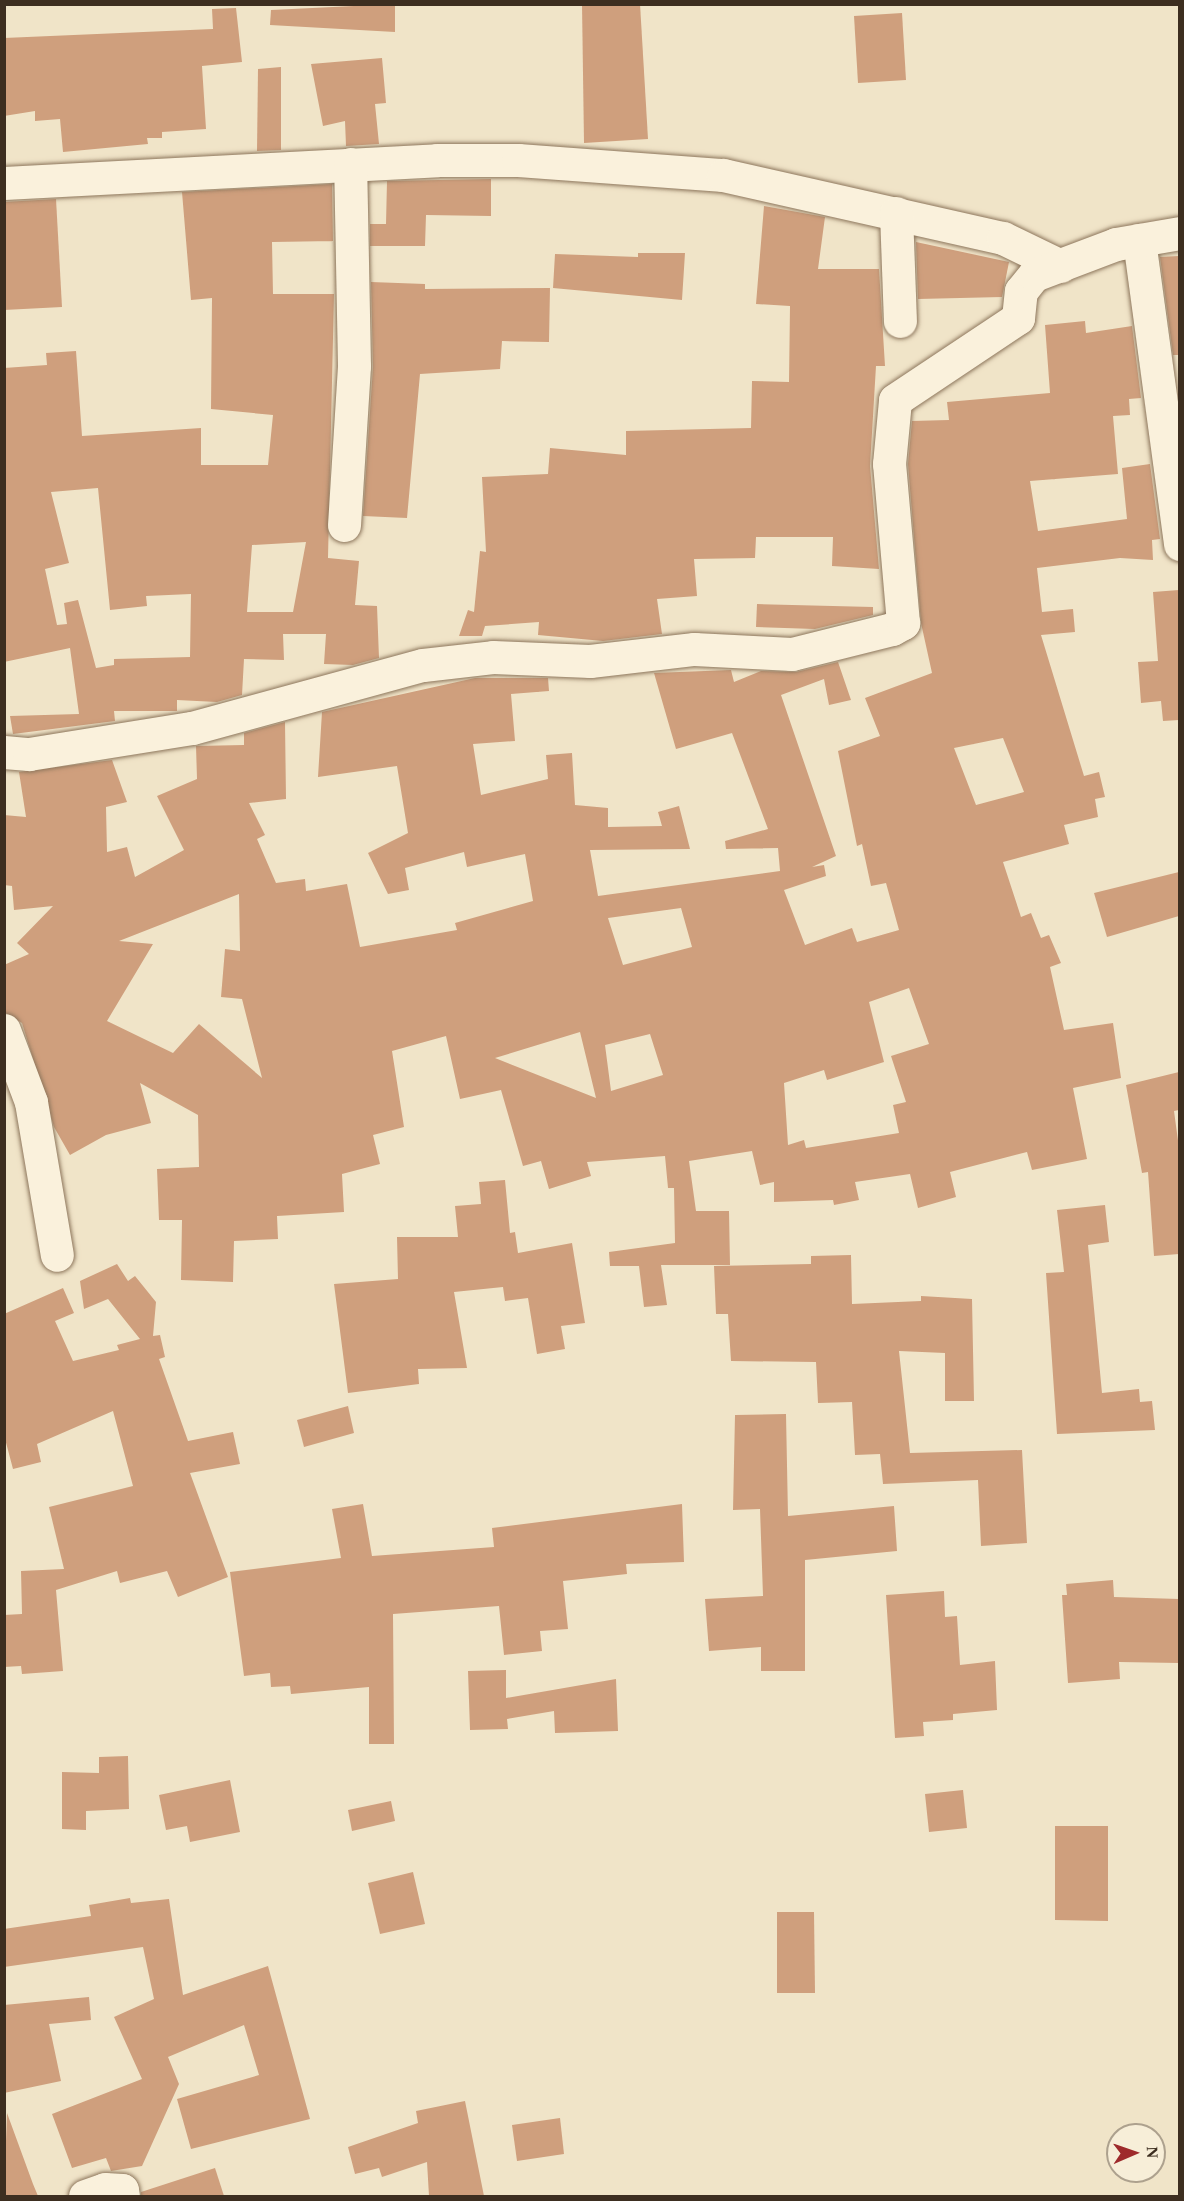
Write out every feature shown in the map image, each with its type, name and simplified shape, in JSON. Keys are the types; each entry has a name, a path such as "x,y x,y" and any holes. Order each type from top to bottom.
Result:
{"street":[{"path":"4,183 350,164 518,160 723,175 1003,238 1062,266"},
{"path":"344,525 354,366 350,164"},
{"path":"896,213 900,321"},
{"path":"4,752 29,754 192,728 423,665 493,657 590,662 694,649 792,654 892,629 903,622 889,464 895,400 1018,318 1021,291 1034,275 1139,240 1179,233"},
{"path":"1139,240 1179,544"},
{"path":"4,1030 31,1102 57,1255"},
{"path":"85,2196 105,2189 122,2190 123,2196"}],"building":[{"path":"395,4 395,32 270,25 271,10"},
{"path":"582,4 640,4 648,139 584,143"},
{"path":"236,8 242,62 202,66 206,129 162,132 162,138 147,138 148,144 63,152 60,119 35,121 35,111 4,116 4,38 213,29 212,9"},
{"path":"902,13 906,80 858,83 854,16"},
{"path":"382,58 386,103 375,104 379,144 346,146 345,121 323,126 311,64"},
{"path":"281,67 281,150 257,151 258,69"},
{"path":"491,179 491,216 426,215 425,246 370,246 370,224 386,224 387,181"},
{"path":"332,184 333,241 272,242 273,294 334,294 328,558 359,561 355,605 377,606 379,658 353,665 324,664 326,634 283,634 284,660 244,659 242,695 217,702 177,700 177,711 114,711 115,721 13,734 10,716 79,714 70,648 4,662 4,368 47,365 46,353 76,351 82,436 201,428 201,465 268,465 273,415 211,409 212,298 191,300 182,192","holes":["98,488 110,610 147,606 146,596 191,594 190,657 114,659 114,665 96,668 78,600 64,603 67,624 57,625 45,569 69,563 51,492","306,542 293,612 247,612 252,545"]},
{"path":"56,199 62,307 4,310 4,202"},
{"path":"764,206 825,217 818,269 879,269 885,366 876,366 870,466 879,569 832,566 833,537 756,537 755,558 694,559 697,596 657,599 662,634 603,641 538,635 539,622 485,626 482,636 459,636 468,610 474,612 480,551 486,552 482,477 548,474 550,448 626,455 626,431 751,428 752,381 789,382 790,306 756,304"},
{"path":"916,242 1009,262 1002,297 918,299"},
{"path":"638,253 685,253 682,300 553,288 555,254 638,257"},
{"path":"1179,256 1179,355 1173,355 1160,257"},
{"path":"371,282 425,284 425,289 550,288 549,342 502,341 500,369 420,374 407,518 363,516 373,367"},
{"path":"1085,321 1086,333 1132,326 1141,398 1129,399 1130,415 1113,416 1118,474 1030,481 1038,531 1127,519 1122,468 1150,464 1160,539 1152,540 1153,560 1120,558 1037,568 1042,612 1073,609 1075,632 1041,635 1084,776 1099,772 1105,797 1095,799 1098,817 1064,825 1069,844 1003,862 1021,917 1031,913 1041,938 1049,935 1061,963 1050,967 1064,1030 1113,1023 1121,1078 1073,1088 1087,1159 1032,1170 1027,1152 950,1172 956,1197 918,1208 910,1174 855,1182 859,1200 834,1205 833,1200 774,1202 774,1182 760,1185 752,1151 689,1161 696,1211 729,1211 730,1265 661,1265 667,1305 644,1307 639,1266 610,1266 609,1252 675,1243 674,1188 668,1188 665,1156 587,1162 591,1176 549,1189 541,1161 523,1166 501,1090 460,1099 446,1036 392,1051 404,1127 373,1135 380,1164 342,1174 344,1212 277,1216 278,1239 234,1241 233,1282 181,1280 182,1220 159,1220 157,1169 199,1167 198,1115 140,1083 151,1123 106,1135 70,1155 54,1127 22,1023 4,1012 4,965 29,954 17,943 53,906 14,910 12,886 4,885 4,815 26,817 19,772 112,760 127,802 106,807 107,852 127,847 135,877 184,850 157,796 197,779 196,746 244,745 244,733 285,722 286,799 249,803 265,835 257,839 276,883 305,879 306,891 347,884 360,947 457,930 455,923 533,901 525,854 467,867 464,852 405,868 409,890 388,894 368,853 408,833 397,766 318,777 322,712 475,678 548,678 549,691 511,694 515,741 473,744 481,795 548,779 546,755 572,753 575,805 608,808 608,827 662,826 658,812 679,806 690,849 590,850 598,896 780,871 778,848 726,849 725,841 768,829 732,733 676,749 654,673 731,670 734,682 761,671 796,672 838,662 851,700 829,705 824,679 781,695 836,856 812,867 824,865 826,876 784,890 805,945 852,928 857,942 899,930 886,883 871,886 862,844 857,846 838,751 880,736 865,698 932,673 921,623 908,464 912,421 949,420 947,402 1050,393 1045,325","holes":["1003,738 1024,792 976,805 954,748","239,894 240,951 225,949 221,997 242,999 262,1078 199,1024 173,1053 107,1021 153,944 119,941","681,908 692,947 623,965 608,918","909,988 929,1044 891,1056 906,1102 893,1105 899,1133 806,1148 804,1140 788,1145 784,1083 824,1070 827,1080 884,1062 869,1002","580,1032 596,1098 495,1058","650,1034 663,1075 611,1091 605,1045"]},
{"path":"1179,590 1179,720 1163,721 1161,701 1141,703 1138,662 1158,661 1153,592"},
{"path":"757,604 873,607 873,615 815,629 756,627"},
{"path":"1179,872 1179,916 1107,937 1094,893"},
{"path":"1179,1072 1179,1110 1174,1111 1179,1148 1179,1254 1154,1256 1148,1172 1142,1173 1126,1085"},
{"path":"505,1180 510,1233 515,1232 518,1253 572,1243 585,1323 561,1326 565,1349 537,1354 528,1298 505,1301 503,1287 454,1292 467,1368 418,1369 419,1384 348,1393 334,1284 398,1279 397,1237 458,1237 455,1206 481,1204 479,1182"},
{"path":"1105,1205 1109,1242 1088,1245 1102,1393 1139,1389 1140,1402 1152,1401 1155,1430 1057,1434 1046,1273 1064,1272 1057,1210"},
{"path":"851,1255 852,1304 921,1301 921,1296 972,1299 974,1401 945,1401 945,1353 899,1351 910,1453 1022,1450 1027,1543 981,1546 978,1480 883,1484 880,1454 855,1455 852,1402 818,1403 816,1362 731,1361 728,1314 716,1314 714,1266 811,1264 811,1256"},
{"path":"117,1264 128,1281 135,1276 156,1302 153,1336 160,1335 165,1357 159,1359 188,1441 233,1432 240,1464 190,1473 228,1577 178,1597 167,1571 120,1583 117,1571 56,1590 63,1671 22,1674 21,1666 4,1667 4,1615 22,1614 21,1571 64,1569 49,1507 133,1486 113,1411 37,1444 41,1462 13,1469 4,1435 4,1314 63,1288 74,1313 55,1321 73,1361 119,1350 117,1345 140,1339 108,1299 84,1309 80,1281"},
{"path":"348,1406 354,1433 304,1447 297,1420"},
{"path":"786,1414 788,1516 894,1506 897,1551 805,1560 805,1671 761,1671 761,1647 709,1651 705,1599 763,1596 760,1509 733,1510 735,1415"},
{"path":"363,1504 372,1556 494,1547 492,1528 682,1504 684,1562 626,1564 627,1574 563,1581 568,1629 540,1631 542,1651 504,1655 499,1606 393,1614 394,1744 369,1744 369,1687 291,1694 290,1686 271,1687 270,1673 244,1676 230,1572 341,1558 332,1509"},
{"path":"1113,1580 1114,1597 1179,1599 1179,1663 1119,1662 1120,1679 1068,1683 1062,1595 1067,1595 1066,1584"},
{"path":"944,1591 945,1617 957,1616 960,1665 995,1661 997,1710 953,1714 953,1720 923,1722 924,1736 895,1738 886,1595"},
{"path":"506,1670 506,1698 616,1679 618,1731 555,1733 554,1711 507,1719 508,1729 470,1730 468,1671"},
{"path":"128,1756 129,1809 86,1811 86,1830 62,1829 62,1772 99,1773 99,1757"},
{"path":"230,1780 240,1832 190,1842 187,1826 166,1830 159,1795"},
{"path":"963,1790 967,1828 929,1832 925,1794"},
{"path":"391,1801 395,1821 352,1831 348,1810"},
{"path":"1055,1826 1108,1826 1108,1921 1055,1920"},
{"path":"413,1872 425,1924 380,1934 368,1883"},
{"path":"130,1898 131,1903 169,1899 183,1995 268,1966 310,2119 191,2149 177,2099 259,2075 244,2025 168,2057 179,2084 142,2166 111,2171 106,2158 72,2168 52,2114 142,2079 114,2017 154,1999 143,1947 4,1967 4,1929 91,1916 89,1905"},
{"path":"777,1912 814,1912 815,1993 777,1993"},
{"path":"89,1997 91,2020 49,2024 61,2081 4,2093 4,2005"},
{"path":"465,2101 484,2196 429,2196 427,2162 382,2177 379,2168 355,2174 348,2147 418,2123 416,2111"},
{"path":"7,2113 33,2184 38,2196 4,2196"},
{"path":"560,2118 564,2154 517,2161 512,2125"},
{"path":"215,2168 224,2196 141,2196 141,2192"}]}
